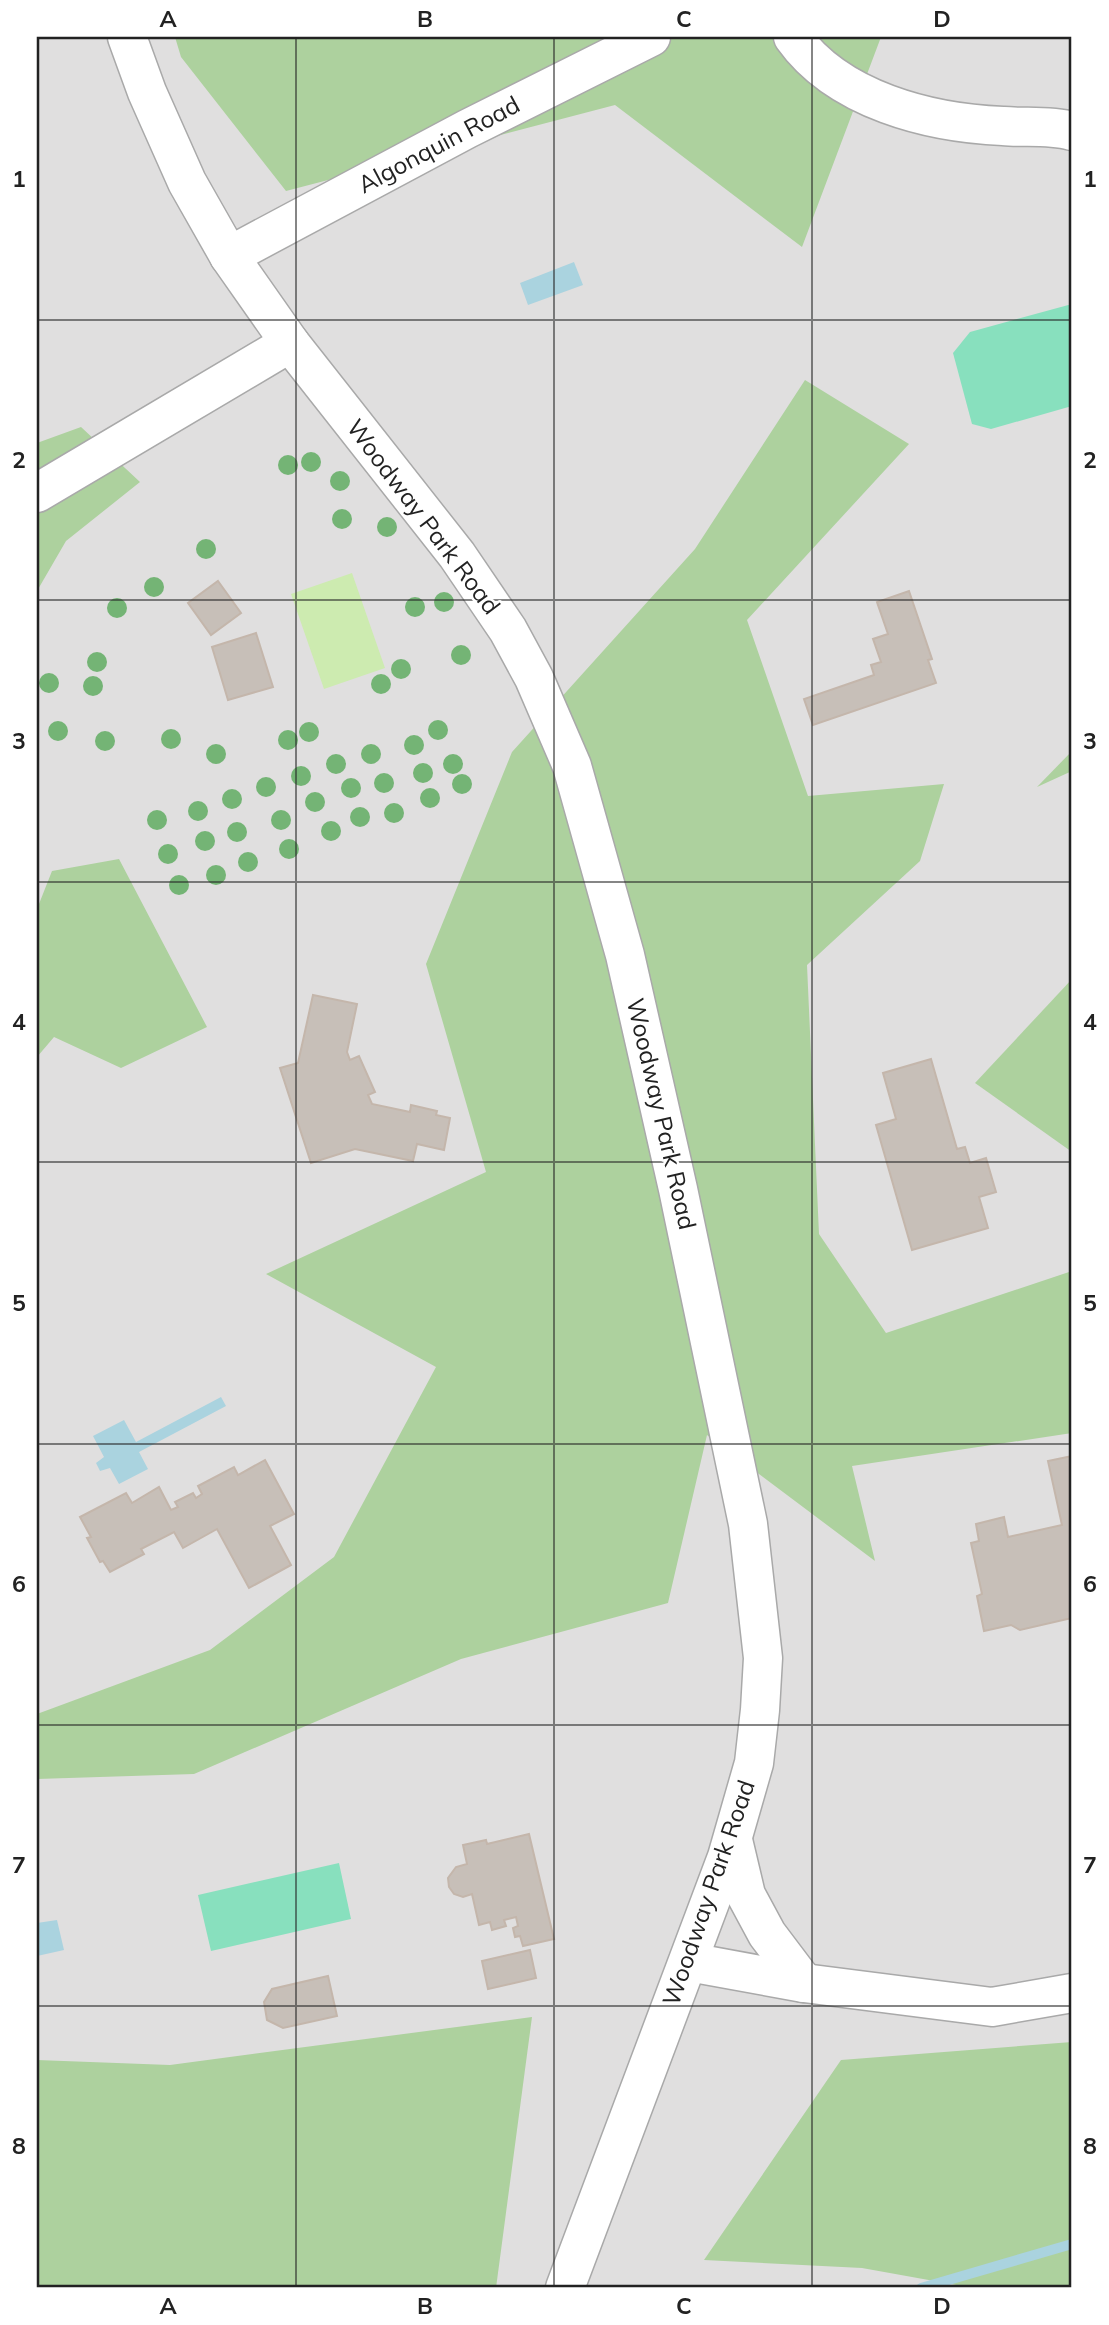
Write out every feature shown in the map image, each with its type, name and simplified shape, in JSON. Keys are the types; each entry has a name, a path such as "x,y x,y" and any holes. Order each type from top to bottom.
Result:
{"street":[{"name":"Woodway Park Road","path":"127,37 147,92 187,182 229,256 290,343 457,555 508,630 534,678 576,778 625,955 678,1189 748,1524 763,1658 761,1710 754,1763 733,1840 565,2288"},
{"name":"Algonquin Road","path":"229,256 467,129 651,37"},
{"path":"793,37 803,51 837,80 893,107 938,119 1001,126 1058,127 1072,131"},
{"path":"37,493 290,343"},
{"path":"733,1840 751,1903 768,1934 804,1983"},
{"path":"689,1962 804,1983 992,2007 1072,1993"}],"shaded area":[{"path":"37,37 1072,37 1072,2288 37,2288"}],"green space":[{"path":"175,37 881,37 802,247 615,105 286,191 181,57"},
{"path":"1072,304 1072,406 991,429 972,424 953,353 970,332"},
{"path":"805,380 909,444 747,620 808,796 944,784 920,861 807,965 819,1234 886,1333 1072,1271 1072,1433 852,1466 875,1561 707,1435 668,1603 461,1659 194,1774 37,1779 37,1714 210,1650 334,1557 436,1367 266,1274 486,1172 426,964 512,752 695,549"},
{"path":"81,427 140,482 66,541 37,591 37,443"},
{"path":"352,573 385,668 324,689 291,594"},
{"path":"1072,751 1072,771 1037,787"},
{"path":"119,859 207,1027 121,1068 54,1037 37,1057 37,909 52,871"},
{"path":"1072,979 1072,1152 975,1083"},
{"path":"339,1863 351,1919 211,1951 198,1895"},
{"path":"532,2017 496,2288 37,2288 37,2060 170,2065"},
{"path":"1072,2042 1072,2288 973,2288 862,2268 704,2260 841,2060"}],"water":[{"path":"574,262 583,285 528,305 520,283"},
{"path":"221,1397 226,1406 139,1452 148,1469 119,1484 110,1468 100,1471 96,1463 104,1457 93,1436 124,1420 136,1442"},
{"path":"57,1920 64,1950 37,1956 37,1923"}],"building":[{"path":"218,581 241,613 211,635 188,603"},
{"path":"909,591 932,659 928,660 936,683 813,725 804,699 874,675 871,665 881,662 873,639 888,634 877,602"},
{"path":"256,633 273,687 228,700 212,647"},
{"path":"313,995 357,1004 347,1052 350,1060 359,1056 375,1092 368,1095 372,1104 410,1112 411,1105 437,1111 436,1115 450,1118 444,1150 417,1144 413,1161 355,1149 311,1163 280,1068 298,1063"},
{"path":"931,1059 957,1149 965,1147 970,1163 986,1158 996,1192 979,1197 988,1228 912,1250 876,1125 896,1119 883,1073"},
{"path":"1072,1456 1072,1618 1020,1630 1011,1625 984,1631 977,1596 982,1594 971,1543 979,1541 976,1524 1004,1517 1008,1537 1062,1525 1048,1461"},
{"path":"265,1460 294,1514 270,1526 291,1565 249,1588 217,1529 183,1548 174,1532 141,1549 144,1554 110,1572 103,1561 100,1562 87,1538 91,1537 80,1517 126,1493 132,1503 159,1487 171,1510 178,1507 175,1502 193,1493 196,1498 202,1494 198,1486 234,1467 238,1475"},
{"path":"529,1834 554,1939 523,1946 520,1936 515,1937 513,1928 518,1926 516,1917 504,1920 506,1926 492,1930 490,1922 479,1925 472,1894 463,1897 454,1894 449,1887 448,1878 456,1867 467,1864 463,1845 486,1840 487,1844"},
{"path":"530,1950 536,1978 488,1989 482,1961"},
{"path":"328,1976 337,2016 283,2028 267,2020 264,2002 272,1989"}],"waterway":[{"path":"921,2288 1072,2244"}]}
